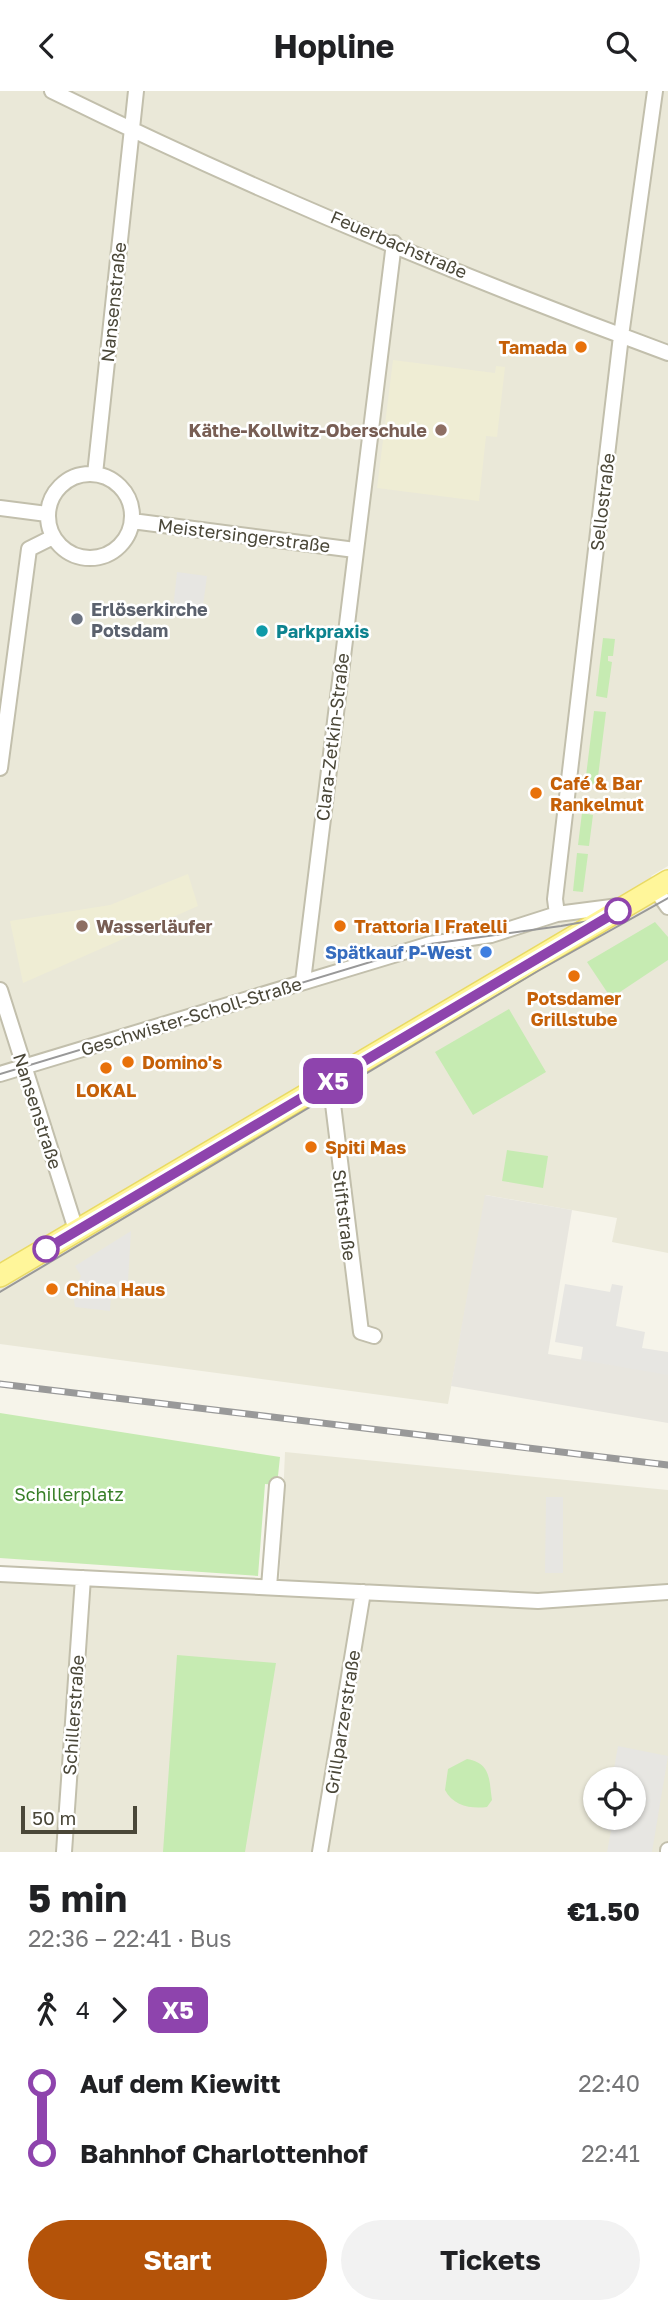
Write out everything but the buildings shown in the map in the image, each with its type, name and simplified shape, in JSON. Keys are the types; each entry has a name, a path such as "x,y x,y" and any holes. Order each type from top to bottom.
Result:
{"main road":[{"path":"0,1276 77,1233 627,905 664,893"}],"street":[{"name":"Feuerbachstraße","path":"52,91 131,130 394,243 668,353"},
{"path":"131,130 136,91"},
{"name":"Sellostraße","path":"557,914 555,899 621,335 655,91"},
{"name":"Nansenstraße","path":"95,474 131,130"},
{"name":"Clara-Zetkin-Straße","path":"303,981 394,243"},
{"path":"95,474 119,485 131,508 132,521 121,545 98,557 72,554 53,537 47,514 57,488 75,477 95,474"},
{"path":"0,508 47,514"},
{"name":"Meistersingerstraße","path":"132,521 355,550"},
{"path":"0,768 29,549 53,537"},
{"name":"Geschwister-Scholl-Straße","path":"0,1074 430,944 491,935 557,914 627,905"},
{"name":"Nansenstraße","path":"0,990 77,1233"},
{"name":"Stiftstraße","path":"322,1088 333,1104 361,1332 374,1336"},
{"path":"270,1587 277,1485"},
{"path":"0,1573 538,1601 668,1592"},
{"name":"Schillerstraße","path":"64,1852 83,1578"},
{"name":"Grillparzerstraße","path":"320,1852 363,1592"}],"shaded area":[{"path":"0,91 668,91 668,866 651,876 668,894 668,1253 612,1242 617,1218 486,1195 448,1404 0,1344"},
{"name":"Käthe-Kollwitz-Oberschule","path":"393,360 495,373 496,366 505,367 497,437 486,436 479,501 377,488"},
{"path":"177,572 207,576 202,613 173,609"},
{"name":"Wasserläufer","path":"188,874 198,906 23,983 10,921 110,905"},
{"path":"485,1195 572,1210 548,1354 668,1374 668,1423 451,1386"},
{"path":"131,1231 127,1298 111,1296 110,1311 75,1307 73,1293 81,1276 75,1266"},
{"path":"565,1284 610,1292 612,1284 623,1286 616,1326 645,1332 642,1348 668,1352 668,1375 581,1360 583,1347 555,1342"},
{"path":"285,1452 668,1490 668,1852 0,1852 0,1570 279,1591"},
{"path":"546,1497 563,1497 563,1573 545,1573"},
{"path":"618,1746 668,1756 652,1852 607,1852 611,1831 607,1830 646,1830 646,1767 614,1767"}],"green space":[{"path":"603,638 615,639 613,656 608,656 608,661 612,662 607,698 596,696"},
{"path":"594,711 606,712 597,785 585,784"},
{"path":"582,813 593,815 589,846 578,845"},
{"path":"577,853 588,854 583,892 573,891"},
{"path":"655,922 668,937 668,960 611,998 587,962"},
{"path":"509,1009 546,1072 473,1115 435,1052"},
{"path":"507,1150 548,1156 543,1188 502,1181"},
{"name":"Schillerplatz","path":"0,1413 280,1457 277,1485 265,1484 258,1576 0,1558"},
{"path":"177,1655 276,1663 245,1852 163,1852"},
{"path":"467,1759 481,1765 488,1774 492,1800 487,1807 458,1803 445,1790 448,1769"}],"tram line":[{"path":"0,1292 538,971 668,898"},
{"path":"0,1074 430,944 606,918 629,908"}],"railway":[{"path":"0,1384 668,1465"}],"bus line":[{"name":"X5","path":"46,1249 618,911"}],"place":[{"name":"Tamada","path":"581,347"},
{"name":"Käthe-Kollwitz-Oberschule","path":"441,430"},
{"name":"Erlöserkirche Potsdam","path":"77,619"},
{"name":"Parkpraxis","path":"262,631"},
{"name":"Café & Bar Rankelmut","path":"536,793"},
{"name":"Wasserläufer","path":"82,926"},
{"name":"Trattoria I Fratelli","path":"340,926"},
{"name":"Spätkauf P-West","path":"486,952"},
{"name":"Potsdamer Grillstube","path":"574,976"},
{"name":"Domino's","path":"128,1062"},
{"name":"LOKAL","path":"106,1068"},
{"name":"Spiti Mas","path":"311,1147"},
{"name":"China Haus","path":"52,1289"}]}
